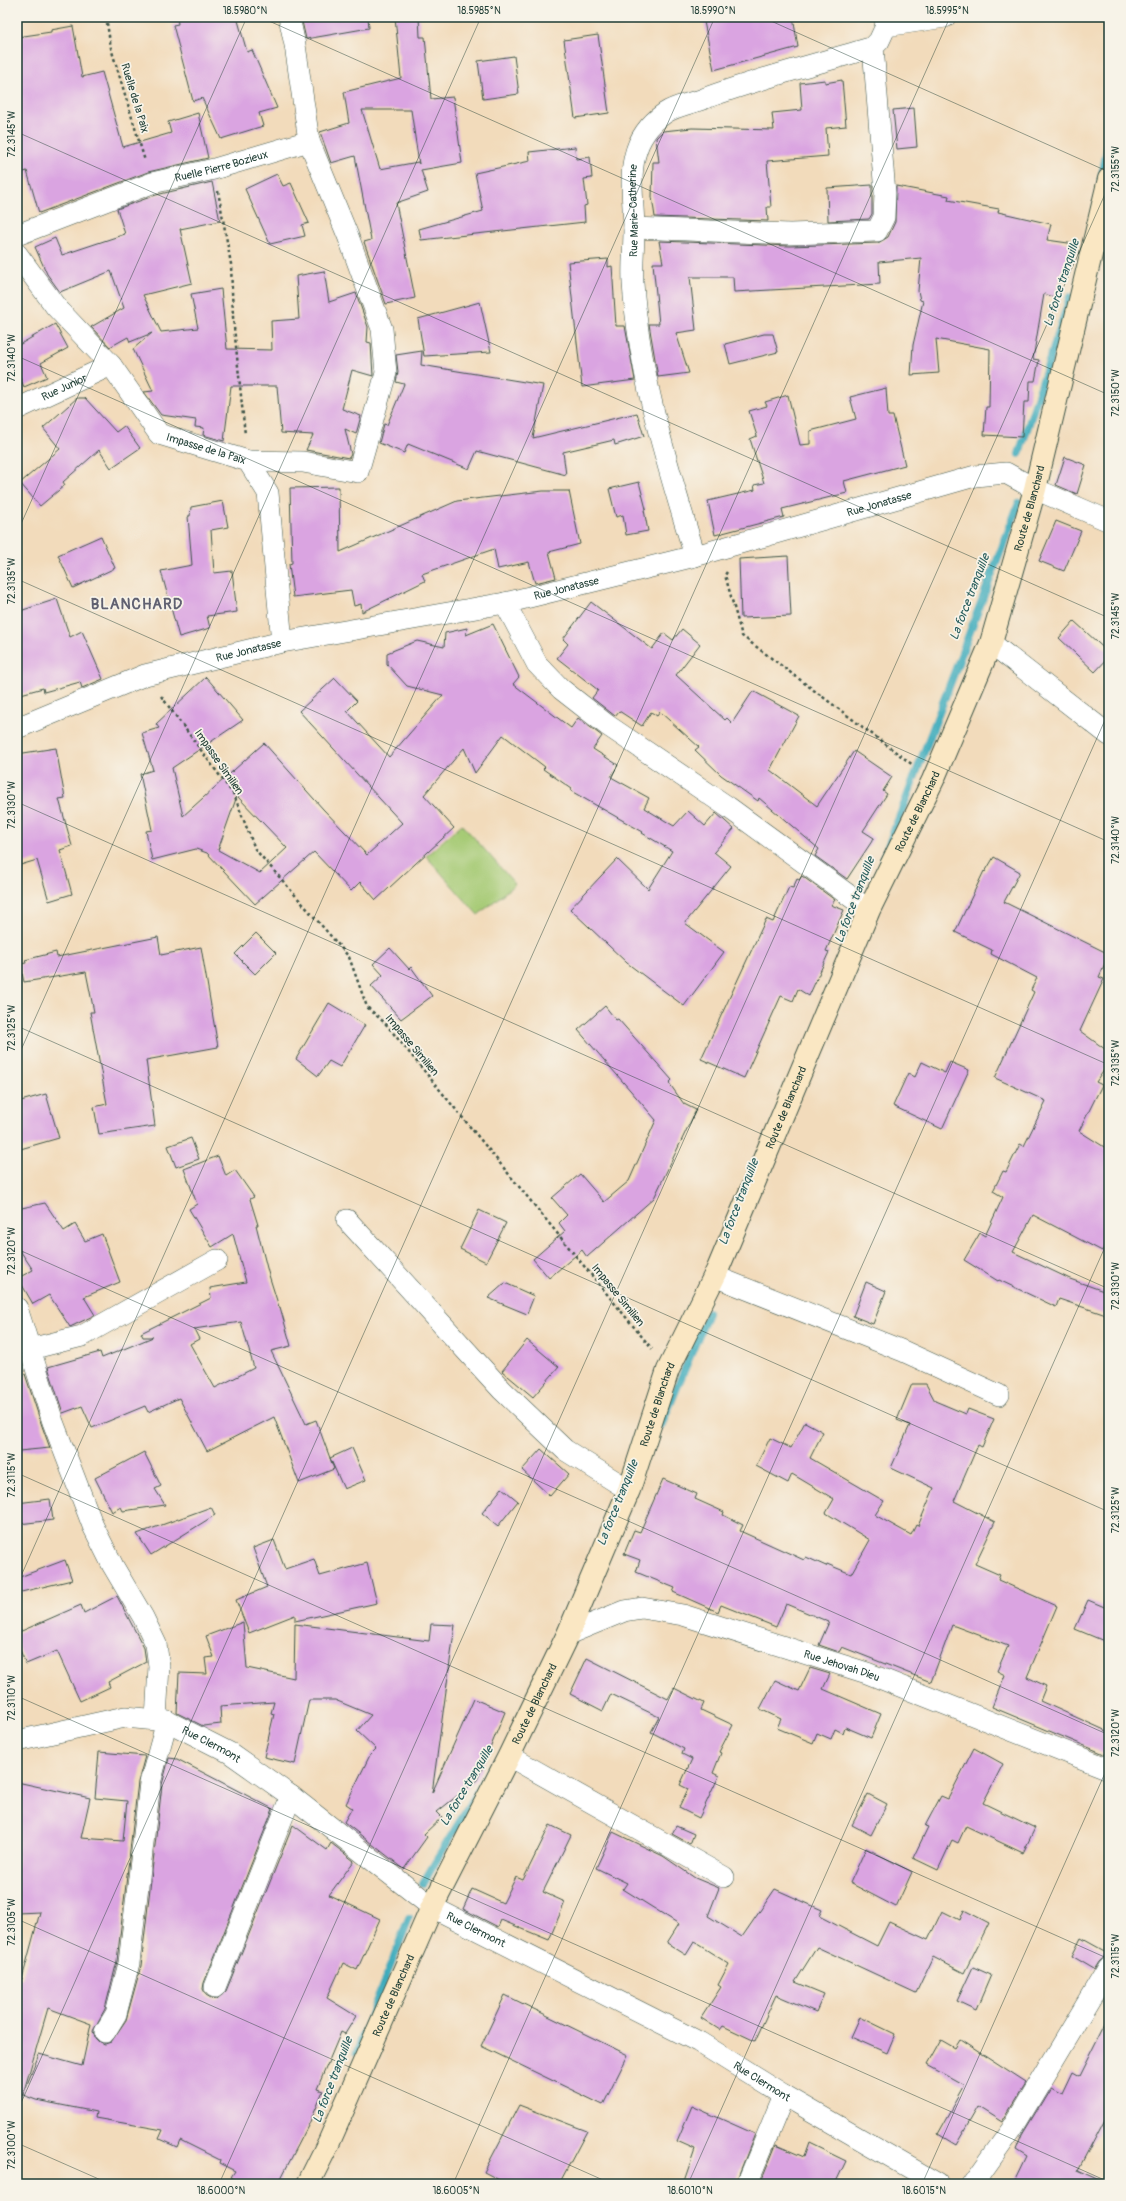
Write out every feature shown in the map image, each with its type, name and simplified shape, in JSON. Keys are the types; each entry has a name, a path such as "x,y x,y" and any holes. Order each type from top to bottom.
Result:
{"street":[{"path":"248,461 303,462 358,472 386,373 382,328 348,236 309,141 289,17"},
{"path":"634,228 790,234 877,230 884,217 885,194 873,47 878,41 885,21 946,17"},
{"name":"Rue Marie-Catherine","path":"695,556 655,423 639,334 633,283 634,228 631,173 635,152 644,134 666,113 736,87 793,72 873,47"},
{"name":"Ruelle Pierre Bozieux","path":"17,235 152,183 214,169 309,141"},
{"name":"Route de Blanchard","path":"308,2184 329,2142 432,1907 509,1756 568,1634 629,1490 668,1370 714,1276 869,910 933,780 991,643 1035,489 1102,242 1109,179"},
{"name":"Impasse de la Paix","path":"17,254 56,307 110,365 159,434 248,461 268,493 282,642"},
{"name":"Rue Junior","path":"17,409 110,365"},
{"name":"Rue Jonatasse","path":"17,728 145,675 282,642 504,603 695,556 975,476 1006,473 1035,489 1109,521"},
{"path":"504,603 537,664 561,690 607,725 728,807 869,910"},
{"path":"991,643 1109,734"},
{"path":"347,1220 502,1390 565,1450 629,1490"},
{"path":"30,1349 82,1336 217,1260"},
{"path":"714,1276 903,1351 999,1395"},
{"path":"17,1308 53,1422 93,1526 156,1644 159,1666 161,1720 150,1783 129,1963 116,2014 105,2032"},
{"name":"Rue Jehovah Dieu","path":"568,1634 624,1611 642,1608 683,1615 867,1673 1109,1769"},
{"name":"Rue Clermont","path":"17,1741 125,1717 161,1720 230,1753 291,1796 432,1907 699,2042 784,2095 938,2184"},
{"path":"509,1756 724,1878"},
{"path":"215,1987 291,1796"},
{"path":"973,2184 1012,2129 1109,1967"},
{"path":"747,2184 784,2095"}],"path":[{"name":"Ruelle de la Paix","path":"106,17 111,48 152,183"},
{"path":"214,169 230,264 233,317 248,461"},
{"path":"727,546 732,563 725,575 742,636 933,780"},
{"name":"Impasse Similien","path":"145,675 234,794 255,848 349,957 366,1007 385,1023 668,1370"}],"green space":[{"path":"462,824 515,884 478,915 426,856"}],"building":[{"path":"177,17 237,17 247,52 252,50 277,108 259,113 263,126 221,139 202,98 193,101 173,25 178,24"},
{"path":"301,17 368,17 369,28 306,39"},
{"path":"395,17 419,17 420,37 425,37 431,99 453,97 462,163 421,170 428,192 396,203 415,298 386,304 364,242 371,240 355,156 331,163 320,132 349,123 344,92 401,78","holes":["362,110 411,110 419,164 418,162 380,169"]},
{"path":"703,17 793,17 798,47 714,70"},
{"path":"73,26 82,77 102,72 123,147 171,133 168,122 198,113 208,158 148,172 39,213 27,171 17,174 17,37 51,32 51,30"},
{"path":"598,35 609,113 575,118 564,40"},
{"path":"514,56 519,94 483,99 478,61"},
{"path":"825,80 825,83 842,80 846,126 826,128 828,156 767,161 771,207 767,207 768,221 655,217 652,197 653,162 659,162 656,138 663,131 692,128 774,130 772,113 802,110 800,83"},
{"path":"914,108 917,147 897,149 893,110"},
{"path":"575,147 576,159 590,157 592,178 584,179 587,205 584,206 585,222 421,240 419,229 483,211 475,173 530,161 529,152"},
{"path":"277,174 283,186 291,183 309,223 302,225 305,236 270,244 245,189"},
{"path":"212,182 220,221 180,229 192,283 143,295 161,332 198,328 191,294 221,289 227,349 272,350 271,321 299,319 296,276 324,271 329,302 356,293 368,327 367,342 371,343 373,376 352,370 342,409 361,416 356,434 345,429 351,454 349,458 306,450 313,435 281,433 277,386 231,386 224,441 203,435 204,428 195,427 196,420 161,415 144,392 153,391 133,349 152,333 130,342 128,337 110,347 91,327 124,308 111,271 60,292 47,274 35,247 55,238 62,255 125,234 117,209 156,195"},
{"path":"872,185 872,214 869,219 828,221 827,188"},
{"path":"896,186 949,196 948,200 999,209 998,212 1051,224 1047,240 1075,244 1071,266 1065,264 1054,297 1044,294 1033,359 1039,360 1035,381 1030,381 1029,402 1024,402 1022,437 984,435 986,407 989,407 990,349 936,339 939,373 911,375 913,345 923,301 920,300 918,291 921,258 879,262 880,284 734,292 733,277 690,277 696,330 676,333 689,373 658,377 649,324 659,324 653,263 663,263 659,241 790,246 878,243 888,237 895,222"},
{"path":"608,259 608,267 612,266 616,326 625,326 635,380 582,387 568,262"},
{"path":"480,302 491,352 424,356 418,319"},
{"path":"55,324 68,348 41,363 47,377 24,387 17,370 17,346"},
{"path":"764,334 773,334 778,352 730,364 725,344"},
{"path":"422,351 421,365 543,385 533,438 637,413 644,436 615,445 614,440 563,452 566,475 477,451 469,469 408,444 404,453 379,443 384,424 387,425 404,384 396,382 398,372 396,355"},
{"path":"886,388 888,416 893,416 905,465 844,481 847,493 782,509 784,517 715,535 708,501 755,490 754,485 764,483 750,439 757,436 749,411 767,406 765,402 788,395 800,445 810,444 810,431 856,419 850,397"},
{"path":"77,398 85,398 116,432 124,426 140,448 111,468 99,450 63,482 65,485 40,506 20,483 60,449 43,428"},
{"path":"1065,457 1086,465 1077,494 1056,485"},
{"path":"639,482 646,509 644,510 648,531 626,535 623,515 616,517 609,489"},
{"path":"339,487 340,552 457,501 543,491 569,491 580,544 549,552 556,578 535,583 529,562 498,569 494,549 422,574 425,581 362,612 361,604 354,606 351,590 293,597 289,564 292,563 290,488"},
{"path":"223,501 228,527 211,530 214,573 232,571 237,612 207,616 210,628 179,637 161,571 192,565 188,516 190,516 191,507"},
{"path":"1056,521 1081,531 1064,571 1039,561"},
{"path":"101,536 115,568 73,588 58,555"},
{"path":"788,556 791,616 741,618 739,559"},
{"path":"57,599 70,637 82,631 103,679 82,688 80,682 44,692 43,688 17,695 17,612"},
{"path":"591,602 652,649 664,633 673,640 682,629 700,644 676,675 725,720 727,718 732,723 753,691 799,716 770,770 817,806 854,751 892,777 883,791 887,794 863,831 874,838 847,879 815,856 819,849 759,798 758,801 721,775 695,750 699,747 660,712 657,716 651,712 642,726 619,711 615,716 592,698 598,690 557,658 568,644 563,639"},
{"path":"1074,621 1109,653 1109,657 1095,672 1059,638"},
{"path":"493,624 519,677 513,684 571,728 578,718 602,736 593,749 618,765 611,777 649,798 644,808 674,826 688,811 705,826 716,813 734,829 714,852 731,866 685,923 724,952 684,1006 627,963 570,909 617,859 648,889 672,851 642,833 643,832 571,791 572,789 543,769 545,767 503,735 475,773 464,748 424,795 454,828 376,900 360,882 351,891 314,852 255,904 207,853 196,849 152,860 146,831 152,830 140,774 153,770 142,733 159,728 156,724 206,677 243,720 172,768 183,816 264,743 323,809 367,855 402,823 299,711 335,678 357,701 347,711 389,757 443,695 407,686 387,664 387,653 417,641 444,647 445,633 467,628 466,635","holes":["237,796 287,848 260,873 218,850"]},
{"path":"56,748 65,798 59,799 72,846 60,850 72,894 49,901 37,860 17,866 17,754"},
{"path":"994,857 1020,872 1004,902 1109,954 1099,977 1104,979 1080,1031 1109,1052 1109,1063 1096,1082 1102,1085 1079,1131 1109,1150 1109,1237 1102,1251 1033,1215 1013,1252 1070,1279 1109,1293 1109,1316 1059,1299 1056,1307 999,1280 998,1281 964,1260 980,1233 985,1236 1003,1197 993,1191 1003,1171 1006,1172 1020,1144 1024,1146 1046,1101 995,1078 1034,992 1031,990 1037,978 991,954 992,950 955,932 984,871 985,872"},
{"path":"802,876 835,900 831,905 844,910 826,951 829,952 809,996 798,989 793,1001 781,996 744,1078 701,1059 766,919 773,922 789,887 793,888 797,879 799,880"},
{"path":"256,933 276,953 255,974 235,954"},
{"path":"158,937 161,955 201,947 218,1047 146,1060 155,1126 99,1134 94,1107 107,1104 90,1012 94,1012 86,972 24,982 20,964 26,963 25,960 56,952 57,957"},
{"path":"390,948 409,969 411,967 432,996 401,1019 371,986 383,975 373,964"},
{"path":"329,1003 365,1025 340,1067 329,1061 318,1076 296,1059"},
{"path":"605,1006 616,1020 618,1019 672,1080 669,1083 684,1104 696,1110 654,1198 587,1257 582,1250 549,1278 533,1259 565,1231 559,1223 567,1215 552,1198 580,1174 604,1202 629,1181 656,1120 578,1030"},
{"path":"922,1062 945,1073 950,1062 969,1070 942,1129 893,1106 908,1073 915,1077"},
{"path":"46,1094 59,1138 17,1150 17,1102"},
{"path":"191,1138 199,1159 176,1167 168,1146"},
{"path":"218,1156 226,1176 235,1170 254,1197 250,1199 258,1225 256,1225 268,1272 291,1346 271,1351 306,1424 316,1420 334,1469 299,1483 274,1417 207,1451 179,1398 148,1412 145,1406 92,1428 82,1406 63,1413 48,1367 100,1352 102,1358 153,1337 143,1337 141,1333 211,1298 210,1288 246,1282 233,1234 212,1247 189,1209 197,1204 184,1169","holes":["241,1322 254,1368 215,1388 190,1344 199,1339 194,1329"]},
{"path":"45,1203 64,1231 75,1224 85,1241 102,1234 120,1282 84,1297 95,1315 70,1327 49,1295 33,1304 18,1278 33,1270 17,1246 17,1209"},
{"path":"479,1210 506,1223 486,1262 460,1249"},
{"path":"866,1282 886,1291 873,1324 853,1316"},
{"path":"505,1283 534,1296 527,1314 488,1298"},
{"path":"527,1340 559,1367 533,1397 502,1371"},
{"path":"25,1374 50,1448 19,1451 17,1377"},
{"path":"912,1384 926,1384 935,1401 966,1414 968,1409 994,1419 982,1447 978,1445 954,1501 995,1522 975,1564 1000,1575 998,1580 1057,1606 1027,1677 1046,1686 1040,1701 1109,1732 1109,1756 992,1707 1005,1675 997,1671 1008,1646 952,1625 931,1682 842,1647 839,1652 819,1645 829,1622 786,1604 776,1627 721,1605 718,1612 673,1592 675,1588 636,1572 640,1560 624,1554 634,1530 640,1532 663,1479 697,1494 695,1499 724,1512 723,1515 743,1525 740,1531 804,1560 806,1557 826,1566 827,1564 851,1574 870,1540 826,1513 834,1499 792,1474 788,1483 756,1466 770,1438 791,1448 805,1422 823,1432 810,1458 884,1501 875,1515 911,1535 916,1525 918,1526 934,1488 891,1468 910,1425 897,1420"},
{"path":"352,1448 366,1480 344,1489 330,1458"},
{"path":"541,1449 569,1474 550,1496 522,1470"},
{"path":"144,1452 161,1486 155,1489 165,1505 123,1511 121,1507 112,1512 95,1478"},
{"path":"502,1488 518,1501 498,1526 482,1513"},
{"path":"50,1499 53,1520 19,1524 17,1503"},
{"path":"211,1507 215,1515 151,1555 137,1534"},
{"path":"274,1540 285,1569 314,1559 320,1576 367,1563 377,1603 295,1621 295,1615 249,1633 236,1600 267,1587 253,1548"},
{"path":"65,1560 72,1580 17,1593 17,1578"},
{"path":"117,1596 144,1648 146,1662 108,1682 110,1687 80,1701 57,1651 26,1664 17,1643 17,1633 81,1605 84,1613"},
{"path":"1088,1600 1109,1609 1109,1643 1075,1629"},
{"path":"243,1622 247,1668 294,1678 295,1624 429,1641 431,1624 455,1625 432,1793 474,1699 505,1712 477,1780 437,1812 442,1817 424,1834 427,1837 404,1869 344,1822 352,1808 346,1804 370,1755 376,1749 357,1731 371,1715 335,1700 309,1700 295,1764 264,1757 274,1714 271,1713 274,1702 220,1706 221,1724 203,1726 177,1713 179,1673 207,1674 205,1658 214,1657 206,1636"},
{"path":"587,1658 668,1699 674,1688 704,1703 701,1710 733,1725 719,1752 721,1753 713,1773 719,1776 699,1818 679,1808 688,1789 680,1785 692,1759 682,1754 684,1749 651,1732 659,1717 611,1694 603,1711 570,1694"},
{"path":"810,1668 830,1674 823,1689 881,1714 871,1738 845,1727 843,1733 835,1729 831,1739 817,1733 813,1743 777,1728 781,1719 760,1709 775,1680 799,1691"},
{"path":"974,1748 1003,1764 983,1803 1035,1828 1023,1853 966,1826 958,1843 952,1840 938,1870 913,1858 928,1827 925,1826 941,1796 948,1799"},
{"path":"99,1752 145,1756 138,1782 117,1961 105,2009 93,2031 95,2038 99,2042 105,2044 111,2042 126,2020 141,1966 162,1785 169,1758 177,1759 273,1809 204,1983 203,1989 206,1995 217,1999 226,1991 293,1825 327,1850 331,1843 354,1861 329,1895 380,1919 357,1970 343,1963 327,1998 356,2016 345,2034 341,2032 317,2089 323,2091 309,2124 278,2184 243,2184 231,2177 235,2171 219,2163 220,2160 180,2140 177,2147 159,2139 163,2130 95,2118 96,2112 36,2100 23,2095 39,2054 82,2066 91,2024 48,2008 23,2094 17,2093 17,1976 22,1979 40,1912 17,1913 17,1782 90,1798 81,1838 123,1841 127,1801 95,1798"},
{"path":"868,1794 887,1804 871,1835 852,1825"},
{"path":"550,1825 571,1835 543,1892 565,1902 549,1940 501,1920 498,1927 463,1909 472,1889 503,1903 516,1877 523,1880"},
{"path":"676,1826 694,1834 690,1844 672,1834"},
{"path":"613,1832 663,1856 695,1878 719,1888 708,1916 742,1937 775,1889 822,1910 819,1916 877,1946 889,1922 928,1940 942,1911 960,1920 964,1910 989,1923 964,1973 933,1957 916,1993 817,1947 795,1982 824,1994 816,2012 776,1995 755,2041 723,2026 720,2030 701,2018 721,1987 718,1985 729,1964 694,1942 686,1955 667,1943 679,1924 623,1889 627,1883 596,1868"},
{"path":"866,1848 912,1872 896,1907 850,1883"},
{"path":"1081,1938 1108,1953 1099,1961 1094,1969 1072,1956"},
{"path":"973,1967 991,1975 976,2010 957,2001"},
{"path":"505,1995 628,2055 603,2105 481,2046"},
{"path":"1109,2016 1109,2111 1078,2170 1109,2184 1014,2184 1027,2157 1016,2150 1022,2135 1051,2087 1062,2093 1072,2072 1079,2076"},
{"path":"860,2017 895,2034 887,2053 851,2037"},
{"path":"941,2040 955,2048 960,2040 1026,2083 1002,2122 978,2107 956,2145 938,2134 965,2086 927,2065"},
{"path":"519,2105 587,2131 559,2184 507,2184 484,2172"},
{"path":"692,2106 755,2134 735,2184 683,2184 695,2149 677,2141"},
{"path":"809,2143 846,2161 835,2184 760,2184 776,2145 804,2157"}],"waterway":[{"name":"La force tranquille","path":"1101,181 1109,140"},
{"name":"La force tranquille","path":"1019,454 1070,297"},
{"name":"La force tranquille","path":"884,857 1019,503"},
{"name":"La force tranquille","path":"661,1426 708,1313"},
{"name":"La force tranquille","path":"423,1883 491,1769"},
{"name":"La force tranquille","path":"357,2051 409,1918"}],"district":[{"name":"BLANCHARD","path":"137,604"}]}
